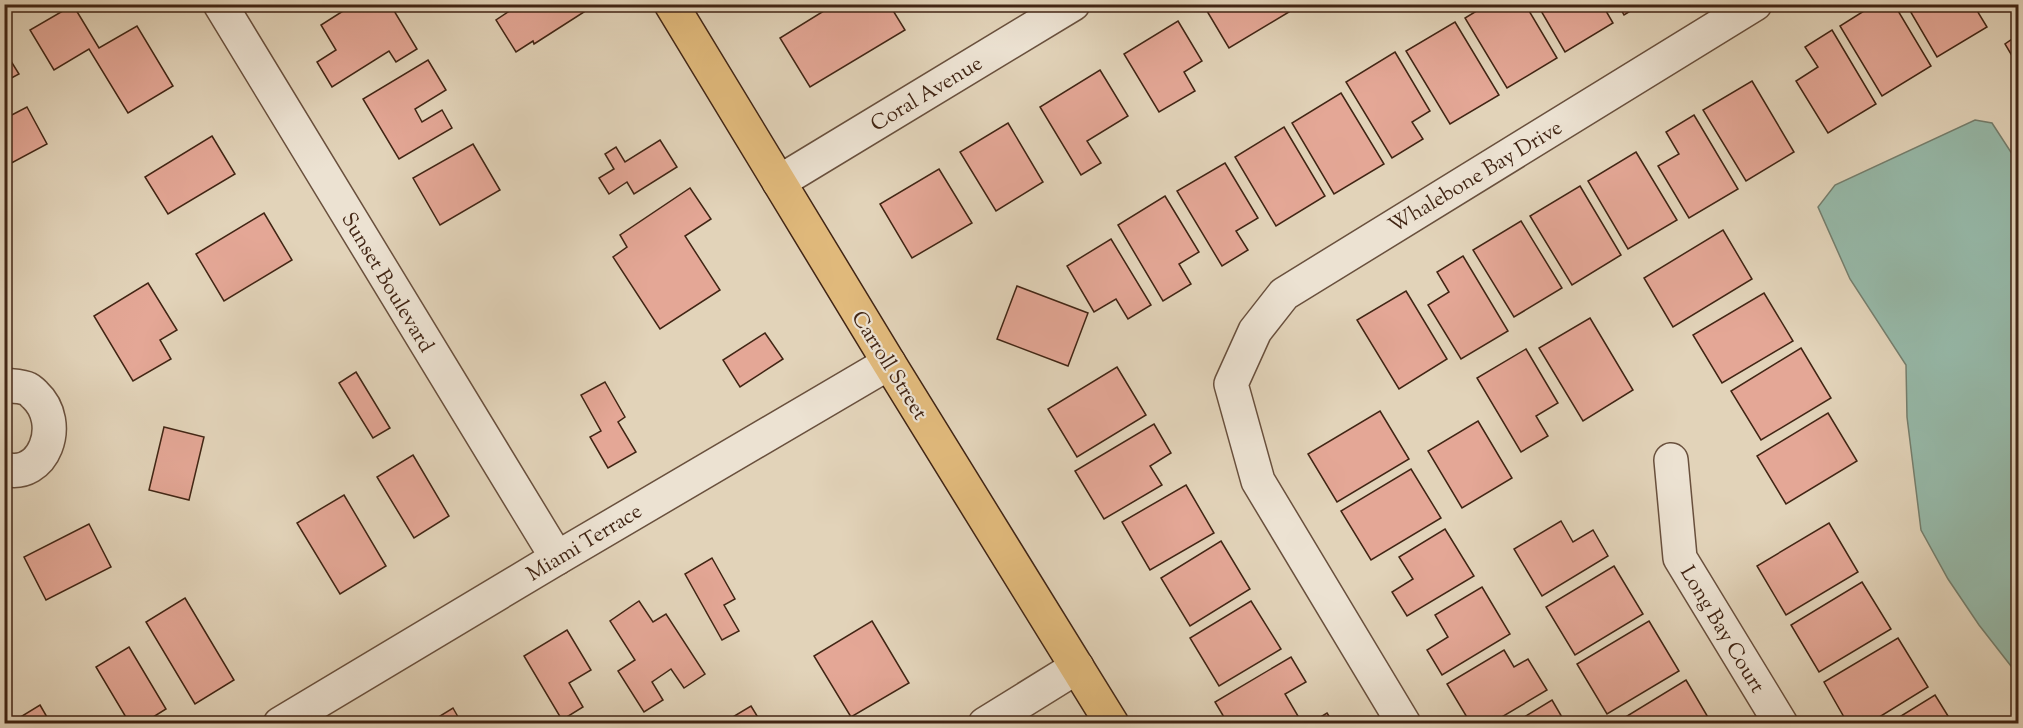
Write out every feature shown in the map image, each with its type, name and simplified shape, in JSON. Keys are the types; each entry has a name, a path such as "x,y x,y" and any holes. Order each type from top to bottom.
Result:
{"main road":[{"name":"Carroll Street","path":"671,4 889,363 1112,723"}],"street":[{"name":"Sunset Boulevard","path":"220,4 556,558"},
{"name":"Coral Avenue","path":"779,182 1073,4"},
{"name":"Whalebone Bay Drive","path":"1404,723 1258,481 1231,384 1255,331 1284,294 1755,4"},
{"name":"Miami Terrace","path":"280,723 889,363"},
{"path":"4,385 28,389 44,403 50,424 47,447 31,466 12,471 4,469"},
{"name":"Long Bay Court","path":"1671,459 1680,558 1781,723"},
{"path":"985,723 1077,667"}],"shaded area":[{"path":"1975,120 1992,123 2018,163 2018,675 1979,625 1948,579 1921,530 1907,417 1906,365 1850,279 1818,207 1835,185"}],"building":[{"path":"354,4 390,4 417,49 396,62 389,51 332,87 317,62 336,50 321,25"},
{"path":"520,4 579,4 584,12 534,44 533,41 516,52 496,20"},
{"path":"835,4 862,4 865,9 874,4 889,4 905,30 810,87 780,38"},
{"path":"1206,4 1284,4 1289,12 1229,48 1204,6"},
{"path":"1488,4 1525,4 1557,58 1507,88 1465,18"},
{"path":"1537,4 1602,4 1613,23 1565,52"},
{"path":"1618,4 1642,4 1624,15"},
{"path":"1875,4 1894,4 1931,66 1882,96 1840,26"},
{"path":"1906,4 1973,4 1987,27 1937,57"},
{"path":"73,5 99,48 137,26 173,86 128,113 89,49 54,70 30,30"},
{"path":"1178,21 1202,61 1184,72 1195,91 1159,112 1124,54"},
{"path":"1455,22 1499,95 1450,124 1406,51"},
{"path":"1832,30 1876,104 1828,133 1796,81 1818,67 1805,47"},
{"path":"2018,35 2018,66 2005,44"},
{"path":"4,50 19,74 4,82"},
{"path":"1395,52 1430,111 1412,122 1423,139 1392,158 1346,82"},
{"path":"428,60 446,90 415,109 422,122 442,110 452,128 399,159 363,99"},
{"path":"1100,70 1128,116 1087,141 1101,163 1081,175 1040,107"},
{"path":"1752,81 1794,152 1746,181 1703,110"},
{"path":"1341,93 1384,164 1334,194 1292,123"},
{"path":"27,107 47,144 4,167 4,119"},
{"path":"1694,115 1738,189 1689,218 1658,166 1679,154 1666,132"},
{"path":"1008,123 1043,182 996,211 960,152"},
{"path":"1284,127 1325,196 1276,226 1235,157"},
{"path":"212,136 235,174 168,214 145,177"},
{"path":"660,140 677,167 634,194 627,182 609,194 599,178 614,169 605,154 616,147 625,162"},
{"path":"473,144 500,190 440,225 413,178"},
{"path":"1636,152 1677,220 1628,249 1588,181"},
{"path":"1225,163 1258,218 1236,231 1248,250 1222,266 1177,191"},
{"path":"939,169 972,223 912,258 880,204"},
{"path":"1580,186 1621,255 1572,285 1530,216"},
{"path":"690,188 711,219 685,236 720,290 660,329 613,257 627,247 620,235"},
{"path":"1165,196 1199,252 1179,264 1191,284 1163,301 1118,225"},
{"path":"264,213 292,260 224,301 196,254"},
{"path":"1521,221 1562,288 1514,317 1473,250"},
{"path":"1723,230 1752,279 1673,327 1644,278"},
{"path":"1111,239 1151,305 1128,319 1116,299 1094,312 1067,266"},
{"path":"1463,256 1508,331 1461,359 1428,305 1449,292 1437,272"},
{"path":"148,283 177,330 160,340 171,359 133,381 94,316"},
{"path":"1017,286 1088,313 1068,366 997,339"},
{"path":"1406,291 1447,359 1399,389 1357,320"},
{"path":"1764,293 1793,341 1722,383 1693,335"},
{"path":"1590,318 1633,390 1583,421 1539,348"},
{"path":"765,333 783,359 740,387 723,360"},
{"path":"1801,348 1831,398 1761,440 1731,391"},
{"path":"1526,349 1558,403 1536,416 1548,436 1521,452 1477,378"},
{"path":"1117,367 1146,415 1077,457 1048,409"},
{"path":"356,372 390,428 373,438 339,383"},
{"path":"605,382 625,417 618,422 636,452 608,468 590,437 601,431 581,395"},
{"path":"1380,411 1409,459 1337,502 1308,454"},
{"path":"1828,413 1857,461 1786,504 1757,456"},
{"path":"1478,421 1512,478 1462,508 1428,451"},
{"path":"1154,424 1171,453 1150,466 1162,485 1104,519 1075,471"},
{"path":"164,427 204,437 189,500 149,490"},
{"path":"413,455 449,516 414,538 377,477"},
{"path":"1411,469 1441,518 1371,560 1341,511"},
{"path":"1186,485 1214,533 1150,570 1122,522"},
{"path":"344,495 386,566 340,594 297,523"},
{"path":"1561,521 1573,542 1593,530 1608,556 1542,596 1514,549"},
{"path":"1829,523 1858,572 1786,615 1757,566"},
{"path":"89,524 111,567 46,600 24,557"},
{"path":"1445,529 1474,576 1407,616 1392,592 1413,579 1399,557"},
{"path":"1221,541 1250,589 1190,626 1161,578"},
{"path":"712,558 735,599 724,605 739,631 722,640 685,574"},
{"path":"1614,566 1643,614 1575,655 1546,607"},
{"path":"1862,582 1891,629 1819,672 1791,625"},
{"path":"1482,587 1510,634 1442,675 1427,650 1448,637 1435,615"},
{"path":"185,598 234,680 195,704 146,622"},
{"path":"639,601 653,622 666,614 705,674 684,688 671,669 652,682 663,700 644,712 618,671 635,660 610,621"},
{"path":"1251,601 1281,649 1219,686 1190,638"},
{"path":"872,621 909,683 851,717 814,656"},
{"path":"1649,621 1679,671 1607,714 1577,664"},
{"path":"567,630 591,670 569,683 583,707 562,720 524,656"},
{"path":"1898,638 1928,687 1868,724 1848,724 1824,682"},
{"path":"129,647 166,709 142,724 130,724 96,667"},
{"path":"1504,650 1514,667 1528,659 1547,690 1490,724 1471,724 1447,684"},
{"path":"1291,657 1306,682 1285,694 1298,716 1286,724 1228,724 1215,702"},
{"path":"1686,680 1712,724 1614,724"},
{"path":"1935,695 1953,724 1888,724"},
{"path":"1552,700 1566,724 1513,724"},
{"path":"40,705 51,724 9,724"},
{"path":"751,706 762,724 721,724"},
{"path":"453,708 462,724 427,724"},
{"path":"1327,713 1334,724 1309,724"}]}
